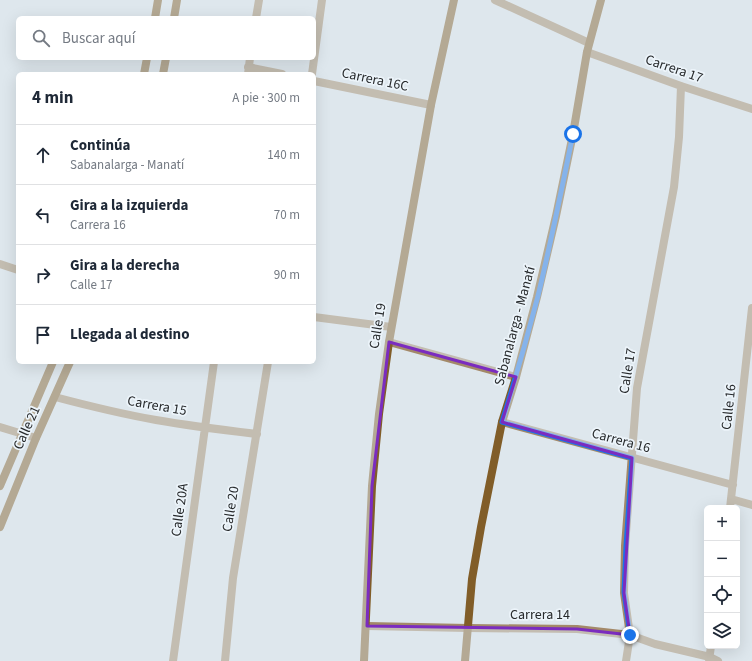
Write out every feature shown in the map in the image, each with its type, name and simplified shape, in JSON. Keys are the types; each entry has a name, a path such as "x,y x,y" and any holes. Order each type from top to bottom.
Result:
{"street":[{"path":"155,16 158,0"},
{"path":"174,16 177,0"},
{"path":"256,16 259,0"},
{"path":"316,44 322,0"},
{"name":"Calle 19","path":"364,661 372,486 388,342 431,104 454,0"},
{"path":"495,0 589,43"},
{"name":"Sabanalarga - Manatí","path":"465,661 472,579 502,422 516,377 537,297 573,134 587,52 601,0"},
{"name":"Carrera 17","path":"587,52 681,86 752,109"},
{"path":"144,72 147,60"},
{"path":"163,72 166,60"},
{"path":"250,60 248,71 259,72"},
{"path":"312,72 314,60"},
{"name":"Carrera 16C","path":"316,80 431,104"},
{"name":"Calle 17","path":"626,661 630,635 624,592 637,388 674,187 679,137 681,86"},
{"path":"0,264 16,269"},
{"name":"Calle 16","path":"730,505 750,341 752,308"},
{"path":"316,317 391,327"},
{"path":"388,342 516,377"},
{"name":"Calle 21","path":"0,486 52,364"},
{"name":"Calle 21","path":"0,527 36,438 69,364"},
{"name":"Calle 20A","path":"173,661 214,364"},
{"name":"Calle 20","path":"225,661 233,578 268,364"},
{"name":"Carrera 15","path":"55,397 105,410 155,420 257,434"},
{"name":"Carrera 16","path":"502,422 733,485"},
{"path":"0,427 36,438"},
{"path":"731,499 752,505"},
{"name":"Carrera 14","path":"366,626 577,629 630,635 655,644 718,661"},
{"path":"710,659 711,649"}],"highlighted area":[{"path":"389,342 516,377 502,422 632,458 624,593 630,635 577,629 367,626 372,486"}],"route":[{"path":"573,134 537,297 516,377 502,422 632,458 624,592 630,635"}]}
